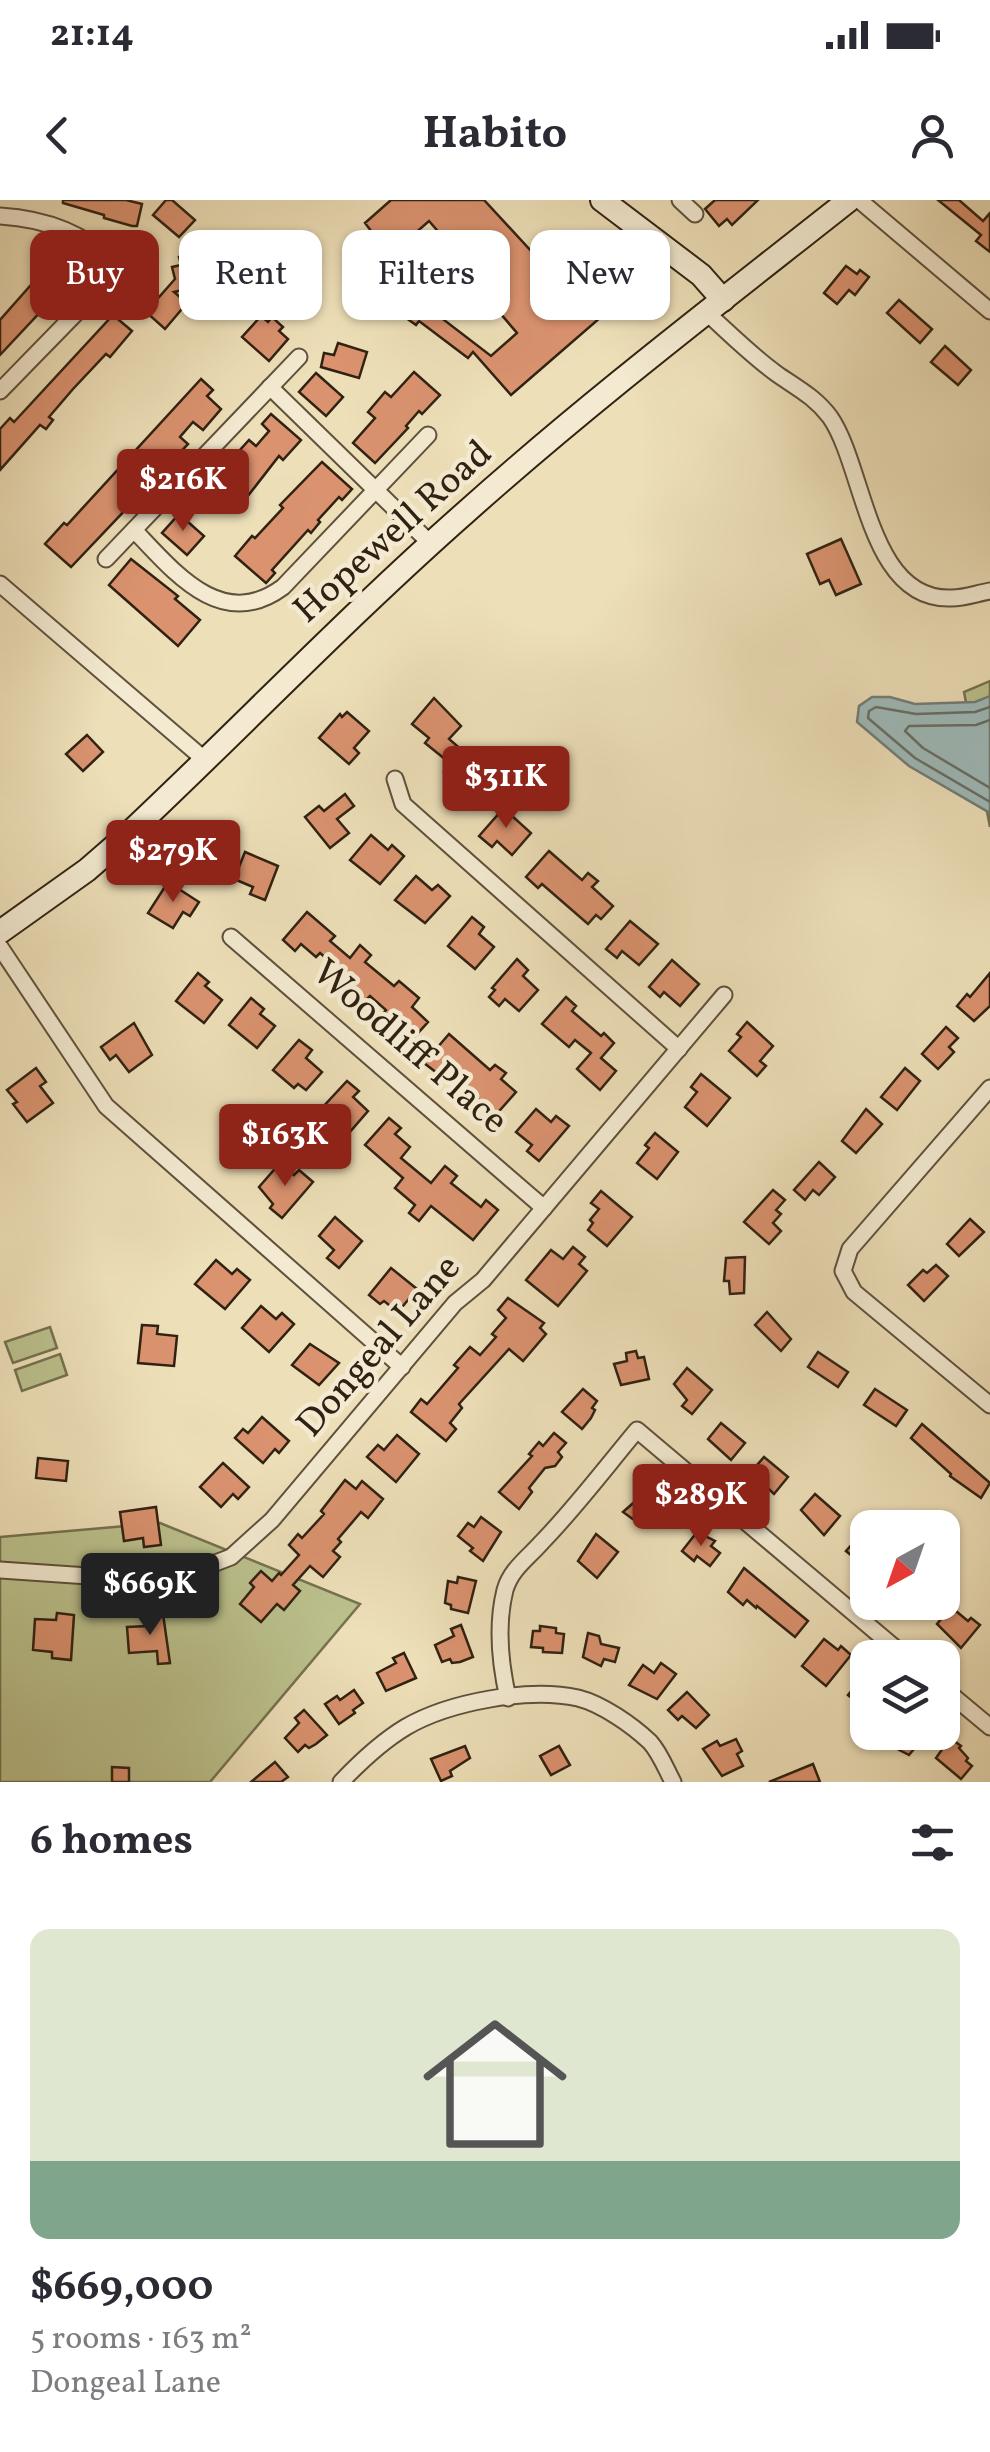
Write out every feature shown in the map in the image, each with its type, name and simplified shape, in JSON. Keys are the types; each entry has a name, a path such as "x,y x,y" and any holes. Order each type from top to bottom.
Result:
{"street":[{"path":"35,218 39,200"},
{"path":"602,200 702,276 714,306 777,374 815,400 832,420 851,462 864,512 899,574 914,588 931,596 952,598 990,591"},
{"path":"680,200 695,214"},
{"name":"Hopewell Road","path":"0,932 88,870 431,544 609,389 850,200"},
{"path":"859,200 990,311"},
{"path":"0,216 35,218 93,243 121,266 0,391"},
{"path":"106,559 299,357"},
{"path":"270,387 431,544"},
{"path":"134,530 202,593 219,602 240,606 268,598 283,588 428,435"},
{"path":"0,584 205,760"},
{"path":"395,780 404,804 679,1049"},
{"name":"Woodliff Place","path":"231,938 544,1208"},
{"path":"0,947 106,1106 402,1367"},
{"name":"Dongeal Lane","path":"0,1570 132,1579 179,1577 231,1558 272,1520 455,1303 482,1280 724,996"},
{"path":"990,1088 850,1249 844,1271 854,1292 990,1404"},
{"path":"508,1698 500,1642 506,1589 516,1566 542,1543 637,1430 886,1640"},
{"path":"341,1782 374,1749 424,1718 462,1704 568,1697 598,1708 652,1744 673,1782"},
{"path":"960,1702 990,1728"}],"green space":[{"path":"990,681 990,827 964,692"},
{"path":"50,1327 57,1348 13,1363 5,1342"},
{"path":"60,1354 67,1375 22,1391 15,1370"},
{"path":"160,1523 360,1604 210,1782 0,1782 0,1537"}],"water":[{"path":"990,696 990,813 909,766 857,722 859,706 872,697 915,704 975,702"}],"building":[{"path":"63,200 126,200 142,204 137,226 132,226"},
{"path":"166,200 172,200 195,220 186,230 179,230 179,237 153,215"},
{"path":"391,200 484,200 530,250 530,320 598,320 511,395 473,352 468,358 419,321 416,325 409,320 444,320 491,356 517,333 506,320 510,320 510,230 437,230 429,221 419,230 370,230 365,223"},
{"path":"715,200 758,200 732,225 727,219 719,226 705,209"},
{"path":"938,200 959,200 983,221 990,213 990,252 976,241 981,235"},
{"path":"179,265 179,291 174,292 179,296 179,312 165,329 155,320 159,320 159,297 175,279 172,267"},
{"path":"846,266 869,277 855,295 849,290 837,304 824,293"},
{"path":"30,286 33,320 0,355 0,320"},
{"path":"899,300 932,329 920,343 887,313"},
{"path":"108,320 119,320 132,331 110,357 106,354 73,389 49,417 53,420 46,429 40,425 0,470 0,429 10,418 14,422"},
{"path":"257,320 275,320 283,327 279,331 288,339 269,361 242,337"},
{"path":"338,343 367,352 359,378 321,367 324,353 334,355"},
{"path":"945,346 971,370 958,385 931,362"},
{"path":"414,372 440,395 422,414 419,411 375,463 353,443 375,418 368,412 385,392 391,397"},
{"path":"316,373 343,397 326,416 299,392"},
{"path":"201,379 213,390 207,396 221,409 203,430 193,422 180,437 188,444 71,567 45,544"},
{"path":"271,414 301,440 283,460 279,456 237,510 206,482 249,440 256,446 269,431 262,424"},
{"path":"322,462 352,489 342,500 339,497 311,533 308,530 272,570 275,573 266,583 235,556"},
{"path":"179,514 204,536 187,555 162,533"},
{"path":"841,539 861,584 836,595 829,580 820,584 807,554"},
{"path":"131,559 178,596 175,599 200,620 178,646 109,585"},
{"path":"434,698 461,726 449,739 479,765 483,761 495,772 466,805 454,795 461,787 444,772 451,764 425,743 429,738 412,724"},
{"path":"347,712 369,731 354,748 359,753 349,764 319,738 340,714 342,717"},
{"path":"87,735 103,752 83,771 66,754"},
{"path":"345,794 354,806 337,819 349,833 330,848 305,817 319,806 324,811"},
{"path":"509,802 518,809 512,816 531,833 512,855 497,841 492,847 479,836"},
{"path":"371,835 388,850 392,845 404,856 380,884 350,860"},
{"path":"549,851 582,880 588,873 598,881 592,887 613,906 601,919 596,915 588,924 542,884 538,888 526,877"},
{"path":"245,852 278,866 265,900 250,894 253,887 234,879"},
{"path":"416,876 432,890 438,885 450,896 425,923 395,900"},
{"path":"168,882 199,902 190,916 183,912 173,928 148,913"},
{"path":"307,912 335,936 330,941 350,958 360,945 371,955 365,962 394,986 399,981 419,998 412,1007 428,1022 409,1043 392,1028 388,1032 376,1021 386,1010 370,996 364,1002 330,982 340,970 320,953 316,957 301,944 295,951 283,940"},
{"path":"472,917 484,927 479,934 494,947 475,969 448,946"},
{"path":"630,921 658,944 639,965 622,951 617,958 606,949"},
{"path":"517,959 528,970 523,976 538,990 519,1011 505,999 499,1006 489,997"},
{"path":"672,960 699,984 680,1006 664,992 660,997 649,987"},
{"path":"198,973 209,982 205,986 222,1000 204,1023 176,1001"},
{"path":"990,973 990,1006 974,1021 957,1006"},
{"path":"566,997 576,1006 572,1011 614,1043 601,1058 616,1071 600,1090 577,1069 591,1053 575,1040 569,1047 542,1024"},
{"path":"251,998 264,1009 260,1014 275,1026 257,1048 229,1025"},
{"path":"747,1022 773,1046 760,1061 766,1066 757,1076 729,1051"},
{"path":"134,1023 152,1055 129,1072 116,1055 110,1060 101,1047"},
{"path":"946,1027 958,1038 949,1047 954,1052 938,1069 922,1054"},
{"path":"449,1034 490,1070 495,1065 506,1073 501,1079 516,1092 493,1118 482,1108 485,1105 442,1067 437,1073 424,1063"},
{"path":"299,1040 312,1050 306,1058 322,1072 306,1090 298,1084 294,1088 273,1070"},
{"path":"36,1068 46,1082 40,1086 53,1103 27,1122 7,1090"},
{"path":"905,1068 920,1081 897,1110 881,1097"},
{"path":"701,1074 730,1098 707,1126 685,1107 697,1092 691,1087"},
{"path":"347,1081 359,1091 353,1097 368,1111 349,1133 322,1108"},
{"path":"536,1109 551,1122 556,1116 569,1126 539,1161 527,1151 532,1145 516,1132"},
{"path":"866,1109 882,1124 856,1153 842,1141"},
{"path":"389,1118 401,1128 395,1134 410,1147 401,1158 431,1183 445,1166 457,1176 451,1183 481,1207 486,1200 498,1210 473,1240 431,1206 419,1221 409,1213 415,1205 395,1188 403,1178 365,1145"},
{"path":"655,1133 678,1152 657,1179 637,1163"},
{"path":"819,1162 835,1177 819,1195 813,1190 805,1200 794,1190"},
{"path":"280,1163 294,1175 299,1170 313,1182 282,1218 270,1208 273,1204 259,1187"},
{"path":"773,1190 785,1200 776,1210 781,1214 773,1223 781,1231 769,1244 744,1222"},
{"path":"601,1191 632,1217 607,1246 588,1230 599,1209 591,1203"},
{"path":"335,1217 362,1241 339,1268 327,1258 334,1250 319,1236"},
{"path":"970,1219 984,1232 959,1256 947,1244"},
{"path":"573,1247 585,1257 579,1264 587,1271 558,1306 526,1280 551,1250 563,1259"},
{"path":"745,1257 744,1293 730,1294 729,1281 724,1281 726,1258"},
{"path":"216,1260 232,1274 237,1269 250,1280 225,1309 195,1284"},
{"path":"936,1265 948,1276 924,1301 908,1285 923,1270 927,1273"},
{"path":"391,1268 417,1289 398,1312 369,1295"},
{"path":"508,1298 544,1323 540,1328 546,1334 523,1361 509,1349 459,1404 462,1408 450,1423 456,1429 446,1441 411,1412 421,1399 427,1404 458,1368 454,1365 470,1347 480,1355 496,1337 492,1334 506,1318 498,1310"},
{"path":"261,1306 276,1319 282,1313 294,1324 269,1352 242,1328"},
{"path":"767,1312 791,1339 781,1351 755,1325"},
{"path":"142,1325 158,1326 157,1334 177,1336 174,1366 138,1363"},
{"path":"310,1344 339,1363 319,1385 292,1365"},
{"path":"636,1351 638,1358 644,1357 649,1379 621,1385 614,1364 627,1361 626,1353"},
{"path":"818,1352 848,1372 838,1387 808,1367"},
{"path":"687,1368 712,1390 692,1414 682,1406 687,1400 674,1384"},
{"path":"583,1389 597,1401 582,1429 562,1412"},
{"path":"875,1389 907,1410 896,1426 864,1405"},
{"path":"262,1417 289,1441 263,1463 235,1438 243,1429 248,1433"},
{"path":"721,1423 745,1443 731,1460 708,1439"},
{"path":"922,1424 990,1483 981,1498 950,1476 911,1438"},
{"path":"554,1433 566,1443 558,1452 562,1457 555,1466 545,1468 519,1509 499,1492 532,1456 529,1454 539,1442 543,1446"},
{"path":"397,1435 419,1454 396,1482 367,1457 378,1445 384,1450"},
{"path":"764,1457 788,1477 774,1494 751,1472"},
{"path":"38,1458 68,1461 66,1481 36,1478"},
{"path":"223,1463 249,1487 238,1499 233,1494 221,1507 200,1487"},
{"path":"345,1480 356,1489 362,1481 383,1499 368,1518 361,1512 338,1539 341,1542 333,1551 340,1557 323,1577 310,1566 293,1585 300,1591 284,1610 277,1604 261,1622 240,1604 254,1587 250,1583 261,1571 272,1581 281,1575 299,1555 289,1545 298,1534 302,1538 324,1514 321,1511"},
{"path":"647,1491 660,1502 641,1525 623,1512"},
{"path":"815,1494 840,1516 824,1535 801,1510"},
{"path":"156,1507 161,1545 144,1547 143,1538 124,1541 120,1512"},
{"path":"481,1517 501,1532 483,1561 458,1536 468,1523 474,1527"},
{"path":"697,1532 715,1541 711,1546 720,1553 710,1566 697,1556 694,1561 682,1551"},
{"path":"596,1534 618,1552 597,1578 578,1561"},
{"path":"744,1568 808,1621 795,1637 757,1606 747,1600 743,1605 728,1592"},
{"path":"458,1577 476,1581 468,1613 451,1609 445,1603 448,1581 457,1583"},
{"path":"57,1613 74,1615 71,1660 33,1650 35,1619 56,1620"},
{"path":"163,1614 170,1663 158,1664 157,1651 129,1653 127,1627 148,1626 147,1615"},
{"path":"960,1614 980,1625 961,1648 960,1640 953,1640 937,1624 940,1620 960,1620"},
{"path":"461,1625 473,1657 442,1662 435,1645 454,1636 451,1629"},
{"path":"540,1626 556,1628 556,1633 564,1634 562,1653 531,1647 533,1631 540,1631"},
{"path":"588,1633 599,1636 601,1644 619,1648 615,1662 604,1659 601,1666 583,1657"},
{"path":"824,1639 850,1654 826,1686 802,1666"},
{"path":"404,1653 416,1678 386,1691 377,1673 396,1663 393,1658"},
{"path":"661,1663 676,1674 657,1699 629,1685 643,1665 654,1673"},
{"path":"354,1690 363,1703 339,1724 325,1704"},
{"path":"687,1692 709,1715 696,1728 682,1716 678,1720 668,1710"},
{"path":"304,1710 327,1735 298,1752 285,1738 299,1723 295,1718"},
{"path":"736,1739 743,1766 722,1776 703,1749 717,1741 720,1746"},
{"path":"465,1746 470,1758 441,1781 431,1759"},
{"path":"559,1746 570,1765 551,1775 540,1756"},
{"path":"960,1749 972,1766 961,1779 936,1758 942,1750"},
{"path":"275,1762 288,1777 281,1782 251,1782"},
{"path":"813,1764 820,1782 769,1782"},
{"path":"112,1767 129,1768 129,1782 112,1782"}]}
